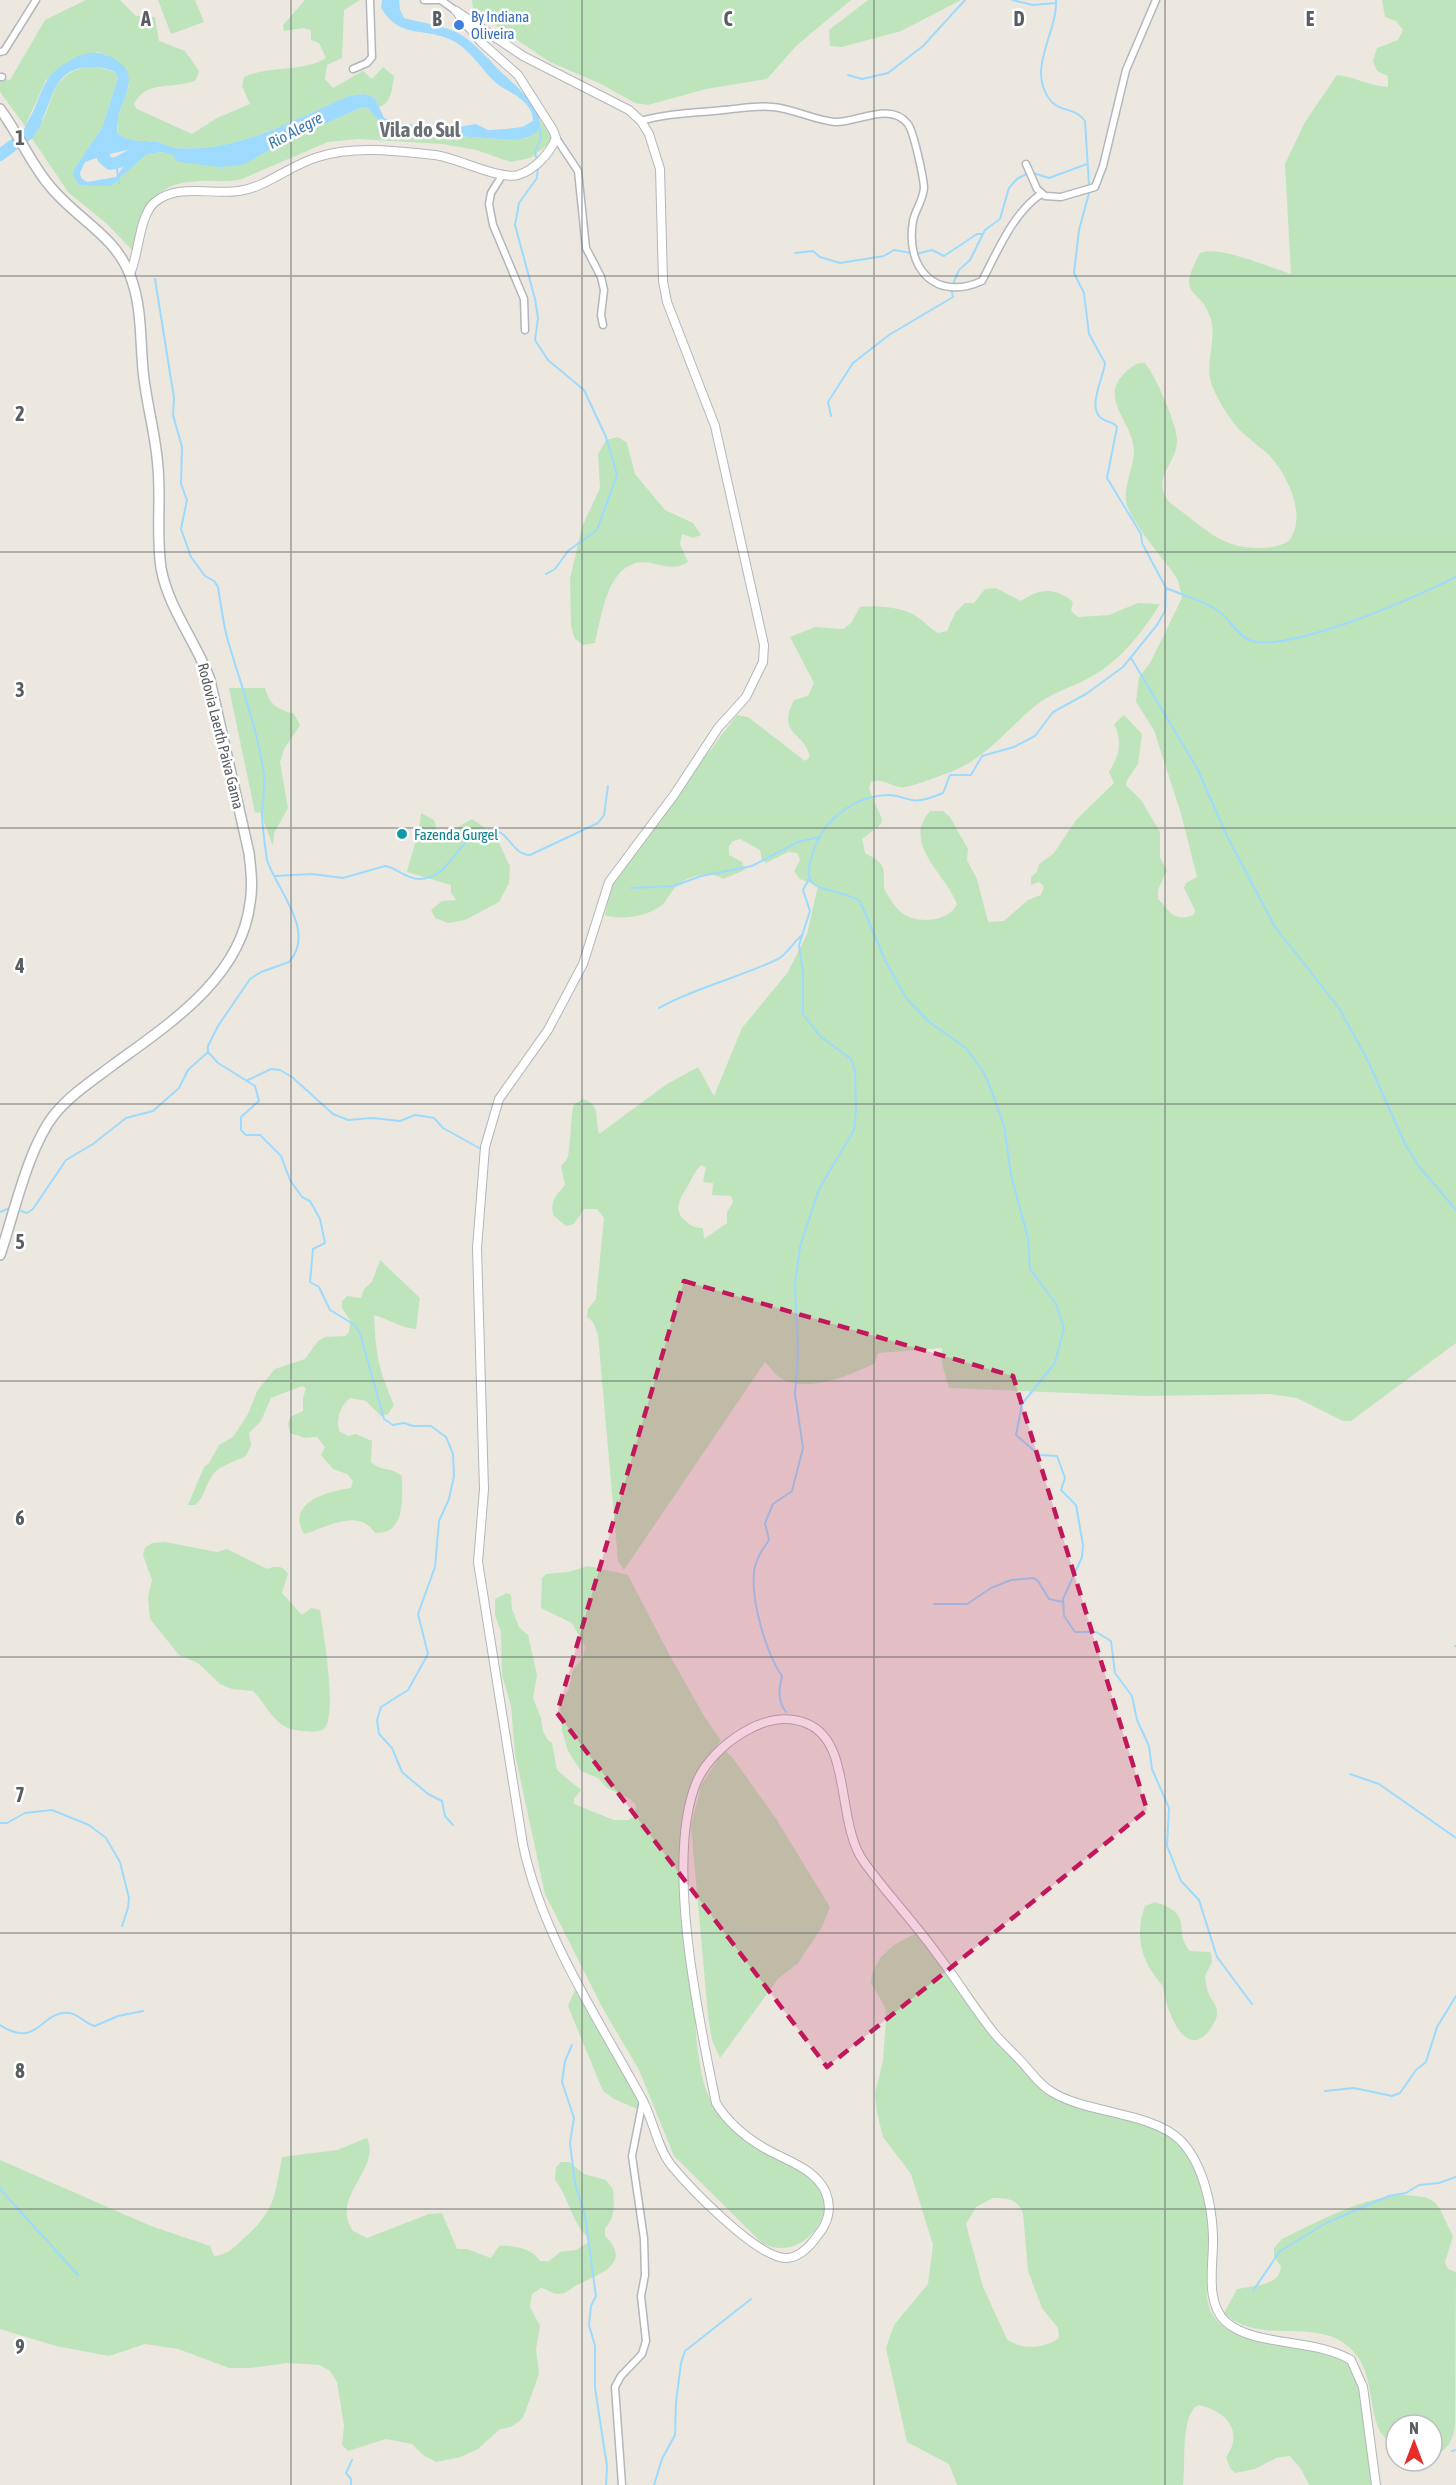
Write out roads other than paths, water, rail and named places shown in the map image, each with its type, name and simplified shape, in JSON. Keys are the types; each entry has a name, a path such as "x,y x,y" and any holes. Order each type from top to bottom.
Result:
{"main road":[{"name":"Rodovia Laerth Paiva Gama","path":"0,109 48,185 65,203 103,234 130,274 140,317 143,372 159,471 158,545 162,572 171,598 203,660 210,680 249,853 250,904 237,945 212,984 180,1013 86,1085 52,1117 38,1145 0,1255"}],"street":[{"path":"1,52 36,0"},
{"path":"353,69 367,63 372,57 370,0"},
{"path":"424,0 439,0 523,56 630,110 649,134 660,169 663,281 667,302 715,426 737,534 759,615 763,662 746,697 718,728 674,795 609,882 583,964 562,1005 499,1099 485,1146 477,1248 484,1489 478,1563 523,1845 530,1878 548,1928 643,2100 672,2165 760,2250 779,2257 790,2257 814,2240 829,2216 827,2195 820,2182 800,2166 754,2141 731,2123 716,2103 688,1942 683,1887 690,1802 698,1779 712,1758 738,1735 758,1724 782,1719 810,1725 824,1738 836,1756 847,1826 856,1850 891,1898 939,1955 995,2034 1041,2083 1056,2095 1159,2127 1178,2137 1186,2147 1195,2161 1208,2201 1213,2239 1214,2297 1216,2308 1226,2322 1248,2333 1326,2348 1351,2360 1363,2387 1376,2485"},
{"path":"1026,164 1041,194 1051,198 1091,189 1098,183 1126,70 1156,0"},
{"path":"456,11 481,42 524,82 543,111 556,138 579,171 586,248 601,277 604,290 601,315 603,325"},
{"path":"641,121 678,113 756,106 798,111 835,122 883,113 903,120 911,132 924,186 912,229 915,261 926,277 948,287 959,287 982,281 1008,232 1029,204 1041,194"},
{"path":"130,274 137,258 144,218 149,208 165,196 180,192 226,193 246,190 317,157 353,152 384,151 453,157 503,174 518,175 542,159 556,138"},
{"path":"503,174 491,193 489,204 492,225 525,299 525,330"},
{"path":"622,2485 615,2387 621,2376 642,2354 646,2341 641,2296 645,2275 644,2239 632,2156 643,2100"}],"water":[{"path":"382,0 399,0 404,18 452,30 469,41 528,99 540,120 539,129 530,136 513,140 388,131 368,108 362,107 307,132 267,142 250,154 190,160 162,152 147,154 111,186 79,185 73,175 74,169 102,128 118,78 115,72 95,67 71,72 62,78 56,87 38,128 31,137 25,126 43,88 54,72 79,56 94,53 112,57 127,71 128,86 118,118 118,134 132,140 157,142 175,148 199,148 243,140 265,133 349,96 364,94 375,98 384,118 400,123 445,129 476,124 488,130 522,127 533,121 529,107 517,96 496,83 463,48 439,35 403,28 388,18 381,8","holes":["130,150 133,153 116,177 87,182 81,178 80,173 85,162 119,152"]}],"waterway":[{"path":"848,75 862,79 888,73 923,46 965,0"},
{"path":"1012,0 1033,5 1056,3"},
{"path":"1056,0 1053,25 1042,63 1043,88 1054,104 1077,114 1085,121 1089,185"},
{"name":"Rio Alegre","path":"0,155 28,134 36,121"},
{"path":"536,157 535,152 541,137 539,124"},
{"name":"Rio Alegre","path":"180,156 221,161 241,159 289,132"},
{"name":"Rio Alegre","path":"107,141 103,158 110,164 119,162 146,147"},
{"path":"116,163 119,183"},
{"path":"1033,173 1049,178 1087,164"},
{"path":"538,168 537,178 519,203 515,225 535,299 538,318 535,340 548,360 584,390 606,437 617,475 597,530 568,551 555,569 546,574"},
{"path":"953,284 959,270 970,260 985,230 1000,219 1009,188 1017,179 1028,173"},
{"path":"1089,193 1079,230 1074,273 1084,293 1089,334 1105,363 1097,391 1097,413 1105,421 1117,427 1107,478 1141,534 1142,543 1166,588 1165,611 1157,625 1123,667 1086,694 1053,712 1035,736 1014,747 982,756 971,775 950,775 943,793 915,800 892,795 877,796 845,809 821,834 810,861 809,873 811,881 817,886 860,901 886,962 906,998 929,1022 966,1048 984,1073 992,1092 1004,1126 1011,1175 1028,1238 1030,1269 1056,1304 1064,1328 1055,1363 1022,1404 1016,1435 1039,1455 1057,1456 1065,1478 1061,1490 1076,1505 1083,1545 1082,1557 1063,1599 1064,1616 1075,1632 1096,1632 1111,1641 1115,1673 1132,1696 1137,1720 1149,1746 1152,1769 1169,1808 1167,1846 1181,1881 1199,1900 1217,1957 1252,2004"},
{"path":"916,254 932,250 944,256 977,234 983,234"},
{"path":"795,253 813,251 820,257 840,263 884,256 894,250 911,253"},
{"path":"21,1211 27,1213 33,1209 66,1160 93,1144 126,1118 153,1111 179,1088 188,1070 208,1052 208,1046 218,1026 250,979 261,972 289,962 296,950 299,937 292,910 267,860 262,818 264,779 261,757 226,634 218,587 214,581 205,576 191,557 181,529 187,500 181,484 182,447 173,415 174,398 155,279"},
{"path":"831,416 828,402 853,363 889,335 953,297 952,292"},
{"path":"1166,588 1211,606 1225,616 1247,639 1265,642 1290,639 1352,622 1456,577"},
{"path":"1131,658 1197,768 1227,836 1275,927 1339,1008 1368,1061 1405,1144 1418,1165 1456,1210"},
{"path":"275,876 312,874 343,878 385,866 414,879 430,877 447,865 469,839 489,830 501,833 518,851 530,855 598,823 604,815 608,786"},
{"path":"631,888 674,886 701,876 752,866 798,842 820,837"},
{"path":"786,1712 781,1703 782,1676 770,1654 757,1612 754,1573 757,1559 769,1540 765,1523 773,1504 792,1491 803,1448 795,1394 798,1352 795,1285 800,1247 819,1189 854,1130 856,1111 855,1071 851,1059 820,1036 803,1014 803,972 799,945 810,911 803,890 809,879"},
{"path":"659,1008 688,994 778,959 801,936"},
{"path":"208,1052 218,1063 255,1086 259,1101 241,1117 241,1130 246,1135 260,1135 281,1156 290,1180 302,1197 310,1201 320,1219 325,1243 313,1249 310,1282 319,1287 330,1310 355,1325 360,1333 384,1419 393,1425 404,1423 413,1426 431,1426 446,1437 453,1454 454,1476 449,1499 439,1521 435,1567 418,1614 428,1654 408,1690 381,1707 377,1720 379,1734 392,1748 402,1772 428,1794 442,1801 445,1816 453,1825"},
{"path":"248,1080 271,1069 280,1070 292,1077 333,1114 348,1120 372,1118 400,1121 415,1115 434,1118 443,1128 479,1148"},
{"path":"0,1212 10,1208"},
{"path":"934,1604 967,1604 991,1588 1011,1580 1034,1578 1049,1599 1063,1602"},
{"path":"1350,1774 1379,1784 1456,1838"},
{"path":"0,1823 7,1823 25,1813 52,1810 89,1825 106,1838 120,1862 129,1898 122,1926"},
{"path":"1325,2091 1354,2088 1392,2096 1400,2093 1416,2070 1426,2062 1437,2027 1456,1996"},
{"path":"0,2025 13,2032 23,2033 31,2031 51,2017 69,2013 95,2026 118,2016 143,2011"},
{"path":"572,2045 565,2061 562,2082 574,2118 570,2143 575,2183 585,2216 596,2296 591,2306 589,2325 595,2346 595,2388 607,2466 606,2485"},
{"path":"1253,2291 1280,2251 1326,2223 1389,2196 1406,2193 1419,2185 1439,2183 1456,2177"},
{"path":"0,2189 78,2275"},
{"path":"654,2485 662,2459 675,2435 676,2402 681,2363 685,2351 751,2299"},
{"path":"1452,2451 1456,2450"},
{"path":"351,2485 351,2479 346,2473 352,2460"}],"place":[{"name":"By Indiana Oliveira","path":"459,25"},
{"name":"Fazenda Gurgel","path":"402,834"}],"district":[{"name":"Vila do Sul","path":"420,129"}]}
